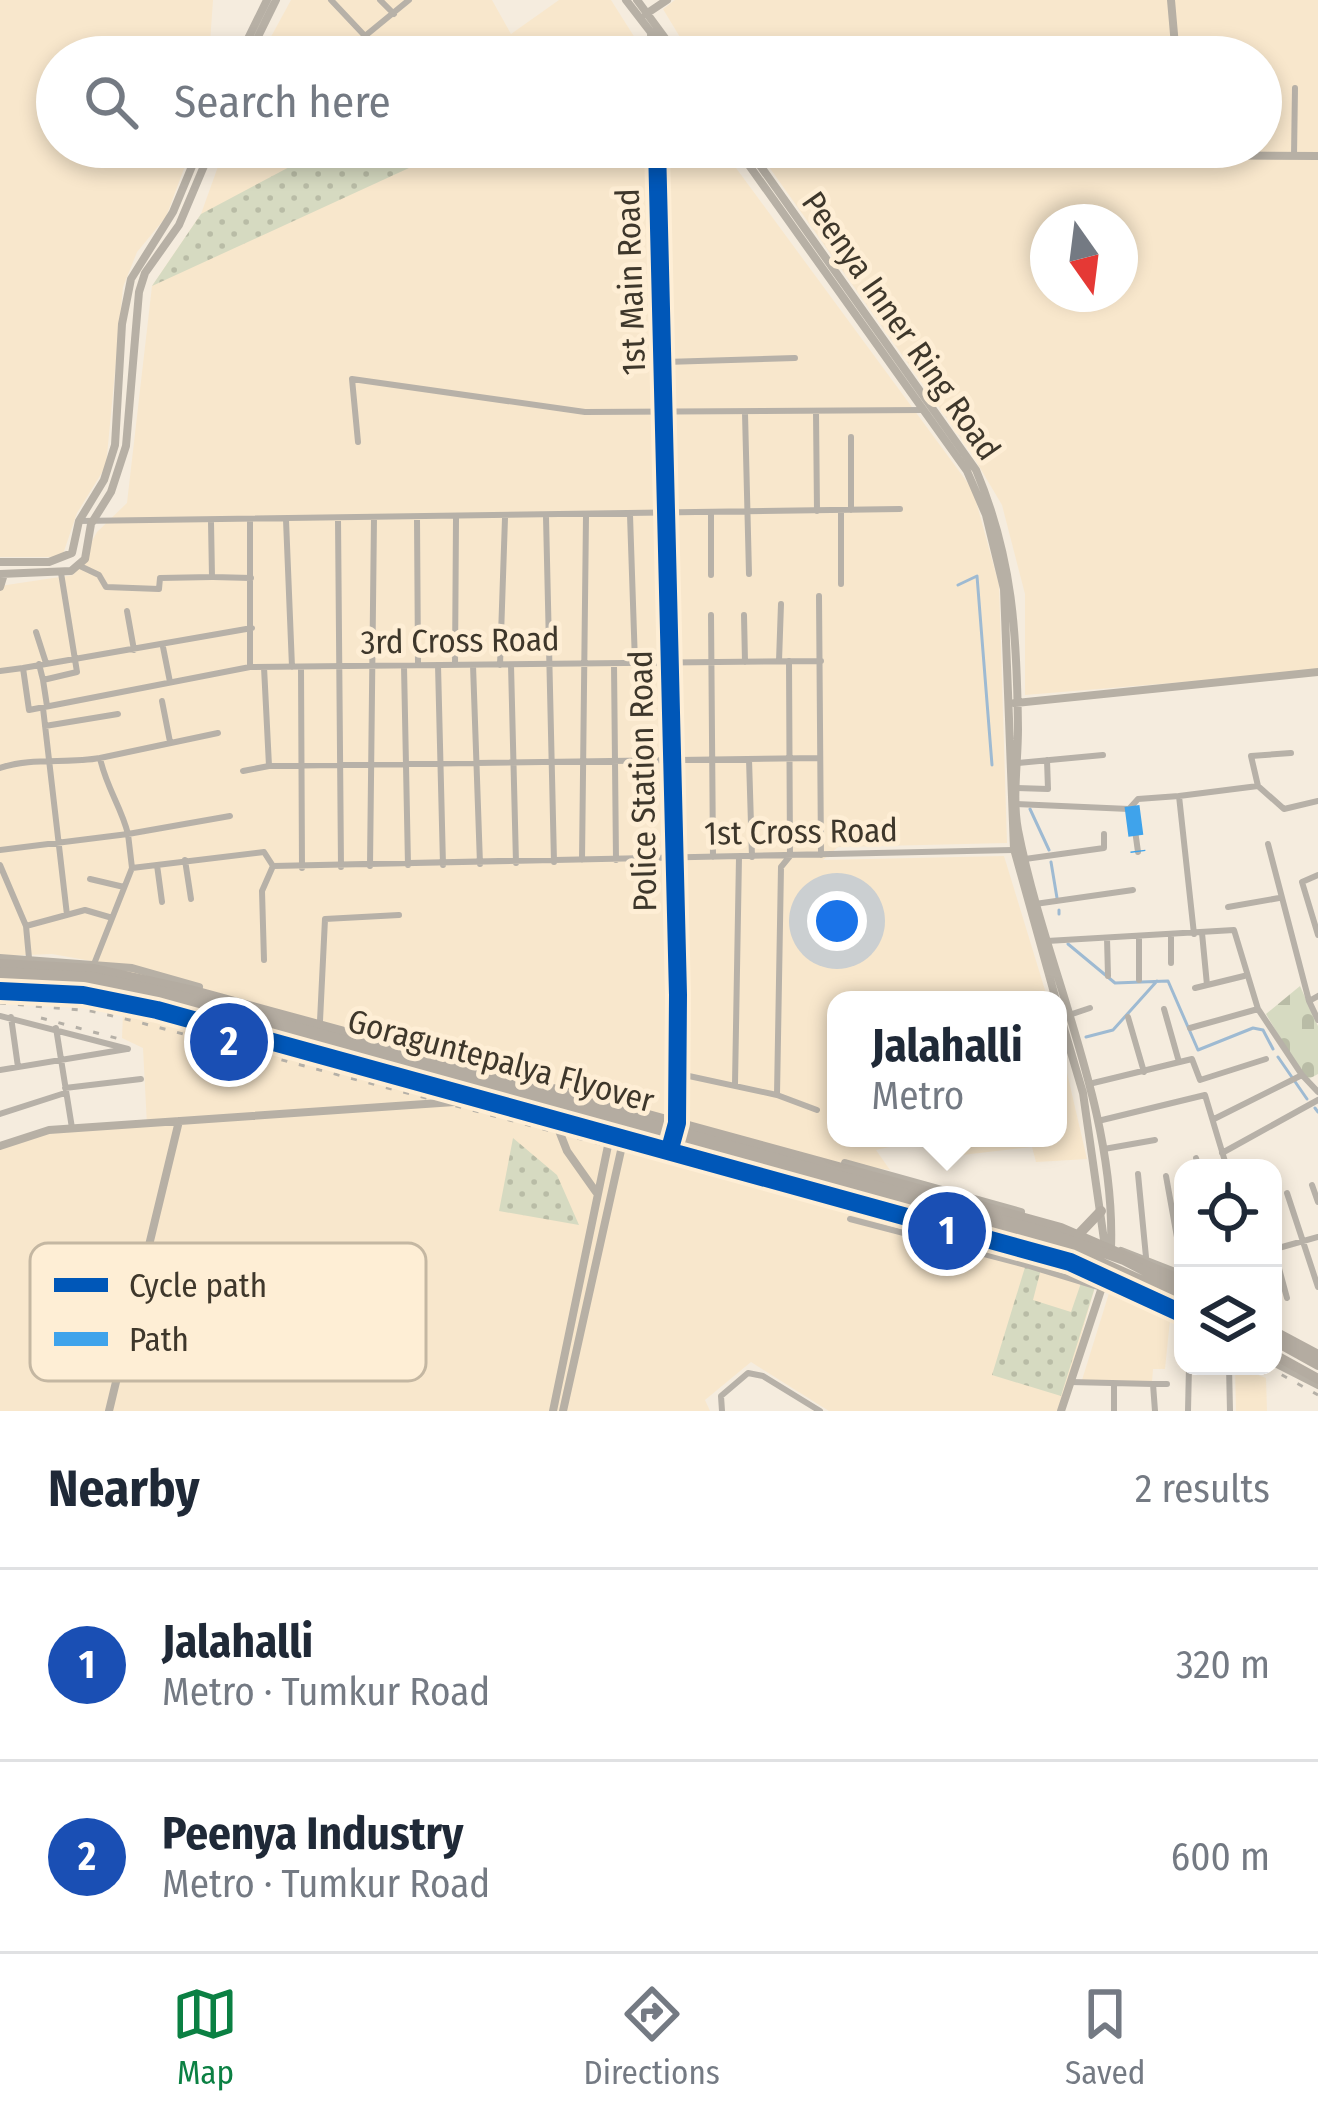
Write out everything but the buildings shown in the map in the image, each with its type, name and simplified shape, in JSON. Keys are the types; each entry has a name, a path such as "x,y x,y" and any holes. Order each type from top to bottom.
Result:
{"highway":[{"path":"0,975 74,967 153,980 1075,1232 1174,1274"},
{"path":"0,975 121,996 618,1135 671,1145 1174,1299"},
{"name":"Goraguntepalya Flyover","path":"0,975 92,977 173,994 1046,1232 1108,1253 1174,1296"},
{"path":"1075,1232 1101,1210"},
{"path":"1282,1337 1318,1357"},
{"path":"1282,1360 1318,1380"}],"street":[{"path":"252,36 267,0"},
{"path":"255,36 276,0"},
{"path":"332,0 365,36 409,0"},
{"path":"340,9 349,0"},
{"path":"380,0 394,14"},
{"path":"626,0 659,36"},
{"path":"637,0 644,16"},
{"path":"1172,0 1175,36"},
{"path":"644,16 661,1"},
{"path":"654,29 654,36"},
{"path":"1294,88 1294,156"},
{"path":"1282,155 1318,156"},
{"path":"0,562 66,558 80,521 104,480 115,445 122,324 131,279 168,222 191,168"},
{"path":"80,566 91,524 120,471 126,446 139,292 145,273 179,225 203,168"},
{"name":"1st Main Road","path":"658,168 666,414"},
{"name":"Peenya Inner Ring Road","path":"757,168 967,471 986,515 1004,590 1020,853 1056,991"},
{"name":"Peenya Inner Ring Road","path":"757,168 976,470 1012,580 1020,853 1056,991"},
{"path":"665,362 795,358"},
{"path":"358,442 352,379 585,412 923,410"},
{"path":"816,412 817,511"},
{"path":"745,413 749,574"},
{"name":"Police Station Road","path":"666,414 675,859 676,1121 671,1145"},
{"path":"851,436 851,510"},
{"path":"80,521 900,509"},
{"path":"841,510 842,584"},
{"path":"630,514 634,663"},
{"path":"711,514 711,575"},
{"path":"582,861 586,516"},
{"path":"455,665 456,517"},
{"path":"500,664 505,517"},
{"path":"546,517 554,862"},
{"path":"370,866 374,518"},
{"path":"417,518 418,666"},
{"path":"286,519 301,765 302,868"},
{"path":"338,519 341,867"},
{"path":"250,520 250,668"},
{"path":"211,522 212,577"},
{"path":"0,587 2,574 61,573 80,566 99,575 106,587 159,589 160,578 251,578"},
{"path":"43,680 77,672 61,573"},
{"path":"819,596 821,856"},
{"path":"779,662 781,604"},
{"path":"127,611 134,650"},
{"path":"711,615 713,857"},
{"path":"744,615 745,662"},
{"path":"0,671 163,647 252,628"},
{"path":"36,632 67,915"},
{"path":"163,647 170,682"},
{"path":"777,1095 781,867 790,856 789,661"},
{"name":"3rd Cross Road","path":"45,707 265,667 821,661"},
{"path":"511,664 516,863"},
{"path":"614,664 616,860"},
{"path":"438,665 443,865"},
{"path":"473,665 480,864"},
{"path":"404,666 408,866"},
{"path":"265,667 269,766"},
{"path":"23,668 28,710 45,707"},
{"path":"1013,703 1318,672"},
{"path":"162,701 170,742"},
{"path":"45,726 118,714"},
{"path":"0,768 16,762 51,764 100,758 218,734"},
{"path":"1291,752 1251,756 1258,786 1284,809 1318,801"},
{"path":"1018,763 1103,755"},
{"path":"94,964 132,868 122,811 108,794 100,758"},
{"path":"244,771 301,765 820,758"},
{"path":"749,759 752,857"},
{"path":"1017,788 1048,789 1047,760"},
{"path":"1138,852 1132,806 1138,799 1258,786"},
{"path":"1178,796 1207,986"},
{"path":"1016,804 1132,806"},
{"path":"0,850 230,816"},
{"name":"1st Cross Road","path":"185,860 264,852 273,866 302,868 1020,853 1104,848 1105,834"},
{"path":"1268,844 1279,898 1318,1020"},
{"path":"735,1084 740,857"},
{"path":"132,868 185,860 191,899"},
{"path":"0,865 26,926 29,958"},
{"path":"157,865 162,902"},
{"path":"264,960 262,891 273,866"},
{"path":"1318,875 1302,882 1318,935"},
{"path":"90,879 124,887"},
{"path":"1035,904 1133,890"},
{"path":"1228,907 1279,898"},
{"path":"26,926 85,910 111,918"},
{"path":"320,1021 325,919 399,915"},
{"path":"1045,941 1234,930 1244,976 1258,1009 1297,1078 1318,1096 1222,1153"},
{"path":"1171,963 1172,935"},
{"path":"1139,937 1139,980"},
{"path":"1107,938 1108,976"},
{"path":"0,975 29,958 131,968 676,1121"},
{"path":"0,975 135,1005 618,1135 1105,1275"},
{"path":"1195,988 1244,976"},
{"path":"1309,1001 1318,996"},
{"path":"1067,1008 1090,1008"},
{"path":"1164,1009 1179,1062"},
{"path":"1190,1028 1258,1009"},
{"path":"0,1016 128,1049 0,1070"},
{"path":"11,1017 18,1067"},
{"path":"1128,1017 1144,1072"},
{"name":"Peenya Inner Ring Road","path":"1067,1026 1098,1121 1112,1247"},
{"path":"56,1028 72,1128"},
{"name":"Peenya Inner Ring Road","path":"1067,1034 1112,1247"},
{"path":"1089,1084 1192,1059 1224,1159"},
{"path":"1200,1080 1266,1059"},
{"path":"1214,1120 1318,1072"},
{"path":"675,1073 735,1084 817,1110"},
{"path":"0,1114 65,1090 141,1079"},
{"path":"1098,1121 1205,1095"},
{"path":"0,1146 72,1128 479,1101"},
{"path":"554,1411 598,1194 626,1109"},
{"path":"149,1243 179,1120"},
{"path":"556,1121 567,1151 598,1194 610,1198"},
{"path":"563,1411 610,1198 618,1135"},
{"path":"1103,1150 1155,1140"},
{"path":"1138,1174 1146,1257"},
{"path":"1166,1176 1181,1267"},
{"path":"1312,1185 1318,1202"},
{"path":"1287,1193 1318,1287"},
{"path":"850,1219 1026,1265 1105,1275"},
{"path":"1282,1247 1318,1237"},
{"path":"1061,1411 1112,1247 1146,1257 1174,1273"},
{"path":"1023,1249 1026,1265"},
{"path":"1278,1267 1288,1298"},
{"path":"722,1411 721,1396 748,1373 763,1376 820,1411"},
{"path":"1188,1411 1189,1375"},
{"path":"1229,1375 1230,1411"},
{"path":"109,1411 116,1381"},
{"path":"1071,1382 1167,1384"},
{"path":"1114,1383 1114,1411"},
{"path":"1153,1384 1155,1411"}],"shaded area":[{"path":"0,0 213,0 210,36 36,36 36,168 184,168 166,217 137,252 123,287 106,466 77,513 62,557 0,557"},
{"path":"291,0 492,0 511,34 559,0 611,0 634,36 271,36"},
{"path":"675,0 1318,0 1318,671 1025,695 1025,594 1002,505 970,451 770,168 1282,168 1282,36 679,36 663,9"},
{"path":"217,168 736,168 973,490 999,585 1007,843 838,847 823,860 1004,856 1045,991 827,991 827,1147 889,1147 876,1150 890,1170 833,1161 832,1199 1095,1287 1060,1411 829,1411 751,1362 705,1400 710,1411 0,1411 0,1147 44,1134 147,1125 143,1048 122,1038 125,967 52,954 0,956 0,586 73,575 97,532 127,503 152,286 201,214"},
{"path":"1067,1073 1087,1159 1036,1162 1032,1147 1067,1147"},
{"path":"960,1147 1032,1147 962,1155"},
{"path":"1110,1290 1170,1320 1165,1369 1153,1369 1152,1382 1082,1380"},
{"path":"1235,1375 1266,1378 1267,1411 1236,1411"}],"green space":[{"path":"288,168 409,168 152,286 201,214"},
{"path":"1300,986 1318,1026 1318,1074 1305,1081 1266,1014"},
{"path":"513,1138 557,1175 579,1225 499,1211"},
{"path":"1026,1264 1041,1269 1033,1300 1071,1312 1081,1283 1095,1287 1061,1396 992,1375"}],"waterway":[{"path":"958,585 977,576 992,765"},
{"path":"1030,809 1049,850"},
{"path":"1051,862 1057,898"},
{"path":"1068,944 1115,983 1168,981 1198,1050 1253,1028 1263,1030 1273,1049"},
{"path":"1086,1037 1113,1030 1157,981"},
{"path":"1278,1057 1307,1099"},
{"path":"1315,1108 1318,1112"}],"railway":[{"path":"0,1003 91,1011 134,1021 1097,1275 1174,1316"},
{"path":"41,1018 127,1041"},
{"path":"1282,1375 1318,1395"}],"marked path":[{"path":"1132,806 1138,852"}],"cycle path":[{"path":"658,168 678,995 677,1123 671,1145"},
{"path":"0,991 83,995 157,1010 1070,1262 1174,1310"}],"place":[{"name":"Peenya Industry","path":"229,1042"},
{"name":"Jalahalli","path":"947,1231"}]}
